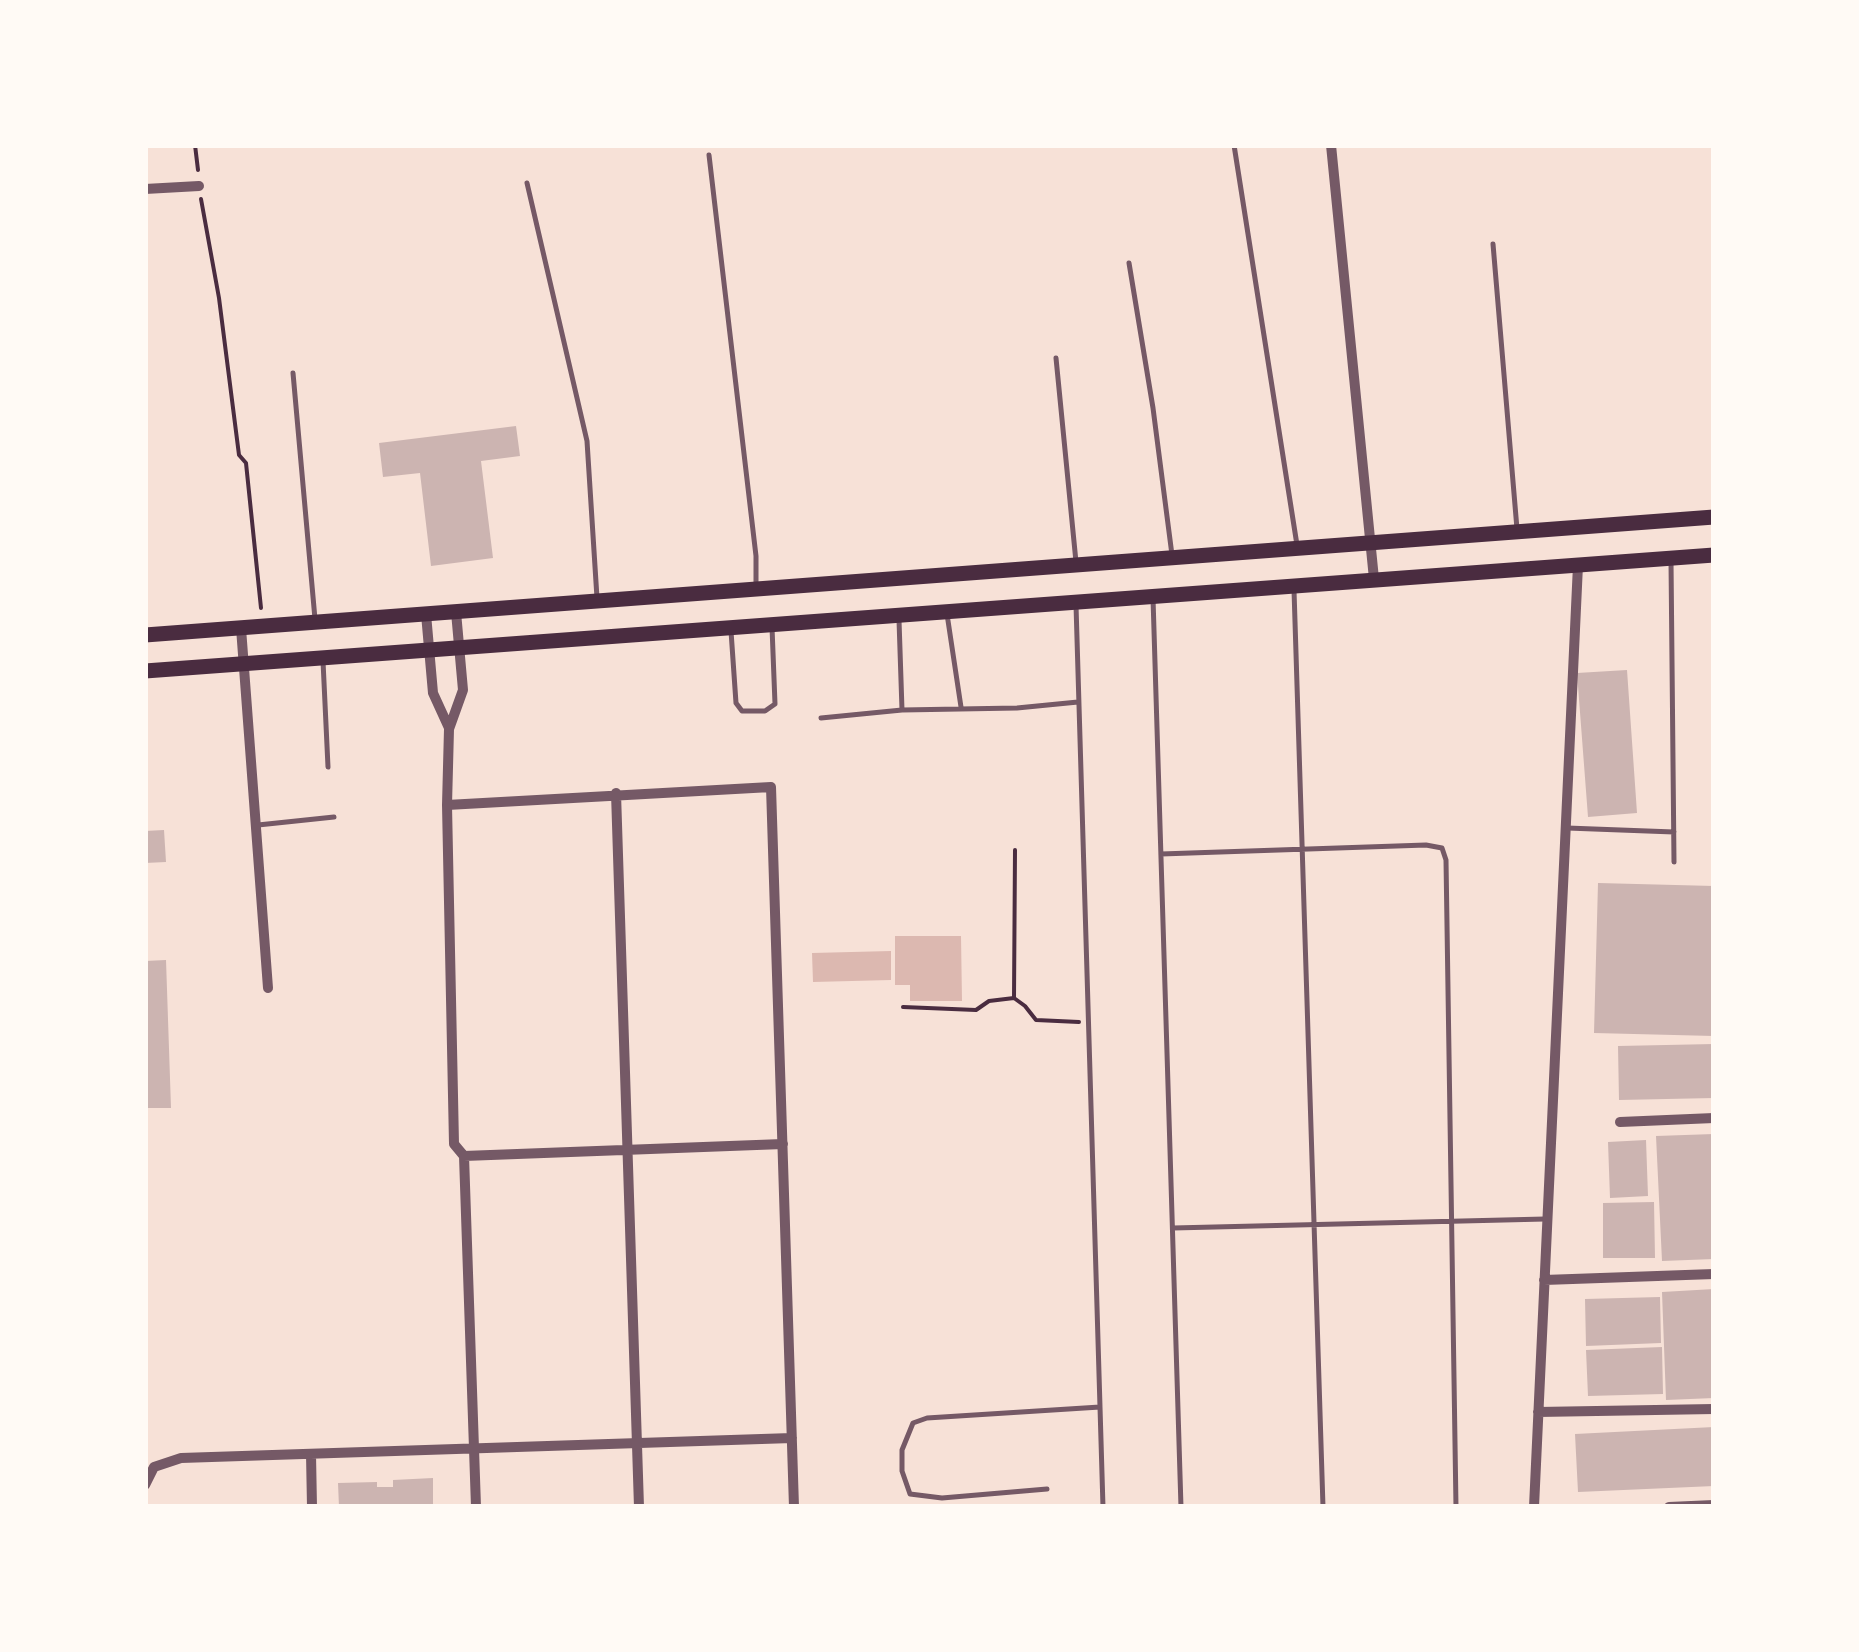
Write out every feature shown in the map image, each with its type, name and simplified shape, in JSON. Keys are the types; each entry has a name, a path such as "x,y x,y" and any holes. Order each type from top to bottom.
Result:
{"main road":[{"path":"145,635 1714,517"},
{"path":"145,671 1714,556"}],"street":[{"path":"1331,145 1374,579"},
{"path":"145,190 199,186"},
{"path":"1534,1507 1578,566"},
{"path":"456,612 462,690 449,729 447,805 454,1144 464,1156 476,1507"},
{"path":"426,614 432,693 449,729"},
{"path":"241,628 268,988"},
{"path":"447,805 771,787 794,1507"},
{"path":"616,793 639,1507"},
{"path":"1620,1122 1714,1118"},
{"path":"464,1156 782,1144"},
{"path":"1544,1280 1714,1274"},
{"path":"1538,1412 1714,1408"},
{"path":"145,1485 154,1468 181,1458 792,1438"},
{"path":"311,1454 312,1507"},
{"path":"1669,1507 1714,1506"}],"lane":[{"path":"1234,145 1297,548"},
{"path":"710,155 756,556 756,589"},
{"path":"528,183 586,441 598,601"},
{"path":"1493,244 1517,532"},
{"path":"1129,264 1172,558"},
{"path":"1056,358 1077,565"},
{"path":"293,373 315,622"},
{"path":"1671,559 1674,862"},
{"path":"1294,584 1323,1507"},
{"path":"1153,595 1181,1507"},
{"path":"1076,601 1103,1507"},
{"path":"947,610 961,708"},
{"path":"899,614 902,710"},
{"path":"730,627 736,703 742,711 764,711 775,704 772,624"},
{"path":"323,658 328,767"},
{"path":"820,718 1078,702"},
{"path":"256,825 334,817"},
{"path":"1566,828 1674,832"},
{"path":"1161,854 1426,845 1442,848 1446,860 1456,1507"},
{"path":"1173,1228 1547,1219"},
{"path":"1046,1490 942,1498 910,1494 902,1471 902,1450 913,1422 928,1418 1100,1406"}],"path":[{"path":"196,145 239,456 246,463 263,626"},
{"path":"1014,998 1016,850"},
{"path":"903,1007 976,1010 989,1001 1014,998 1036,1020 1088,1022"}],"shaded area":[{"path":"895,936 961,936 962,1001 910,1001 910,985 895,985"},
{"path":"891,951 891,980 813,982 812,953"}],"building":[{"path":"516,426 520,456 481,461 493,558 431,566 420,473 383,477 379,443"},
{"path":"1627,670 1637,813 1588,817 1577,673"},
{"path":"164,830 166,862 145,863 145,831"},
{"path":"1598,883 1714,886 1714,1036 1594,1033"},
{"path":"166,960 171,1108 145,1108 145,961"},
{"path":"1714,1044 1714,1098 1619,1100 1618,1046"},
{"path":"1714,1134 1714,1259 1662,1261 1656,1136"},
{"path":"1646,1140 1648,1196 1610,1198 1608,1142"},
{"path":"1654,1202 1655,1258 1603,1258 1603,1203"},
{"path":"1714,1289 1714,1398 1666,1400 1662,1292"},
{"path":"1660,1297 1661,1343 1586,1346 1585,1299"},
{"path":"1662,1347 1663,1394 1588,1396 1586,1350"},
{"path":"1714,1427 1714,1486 1578,1492 1575,1434"},
{"path":"433,1478 433,1507 339,1507 338,1483 377,1482 377,1487 393,1487 393,1480"}]}
